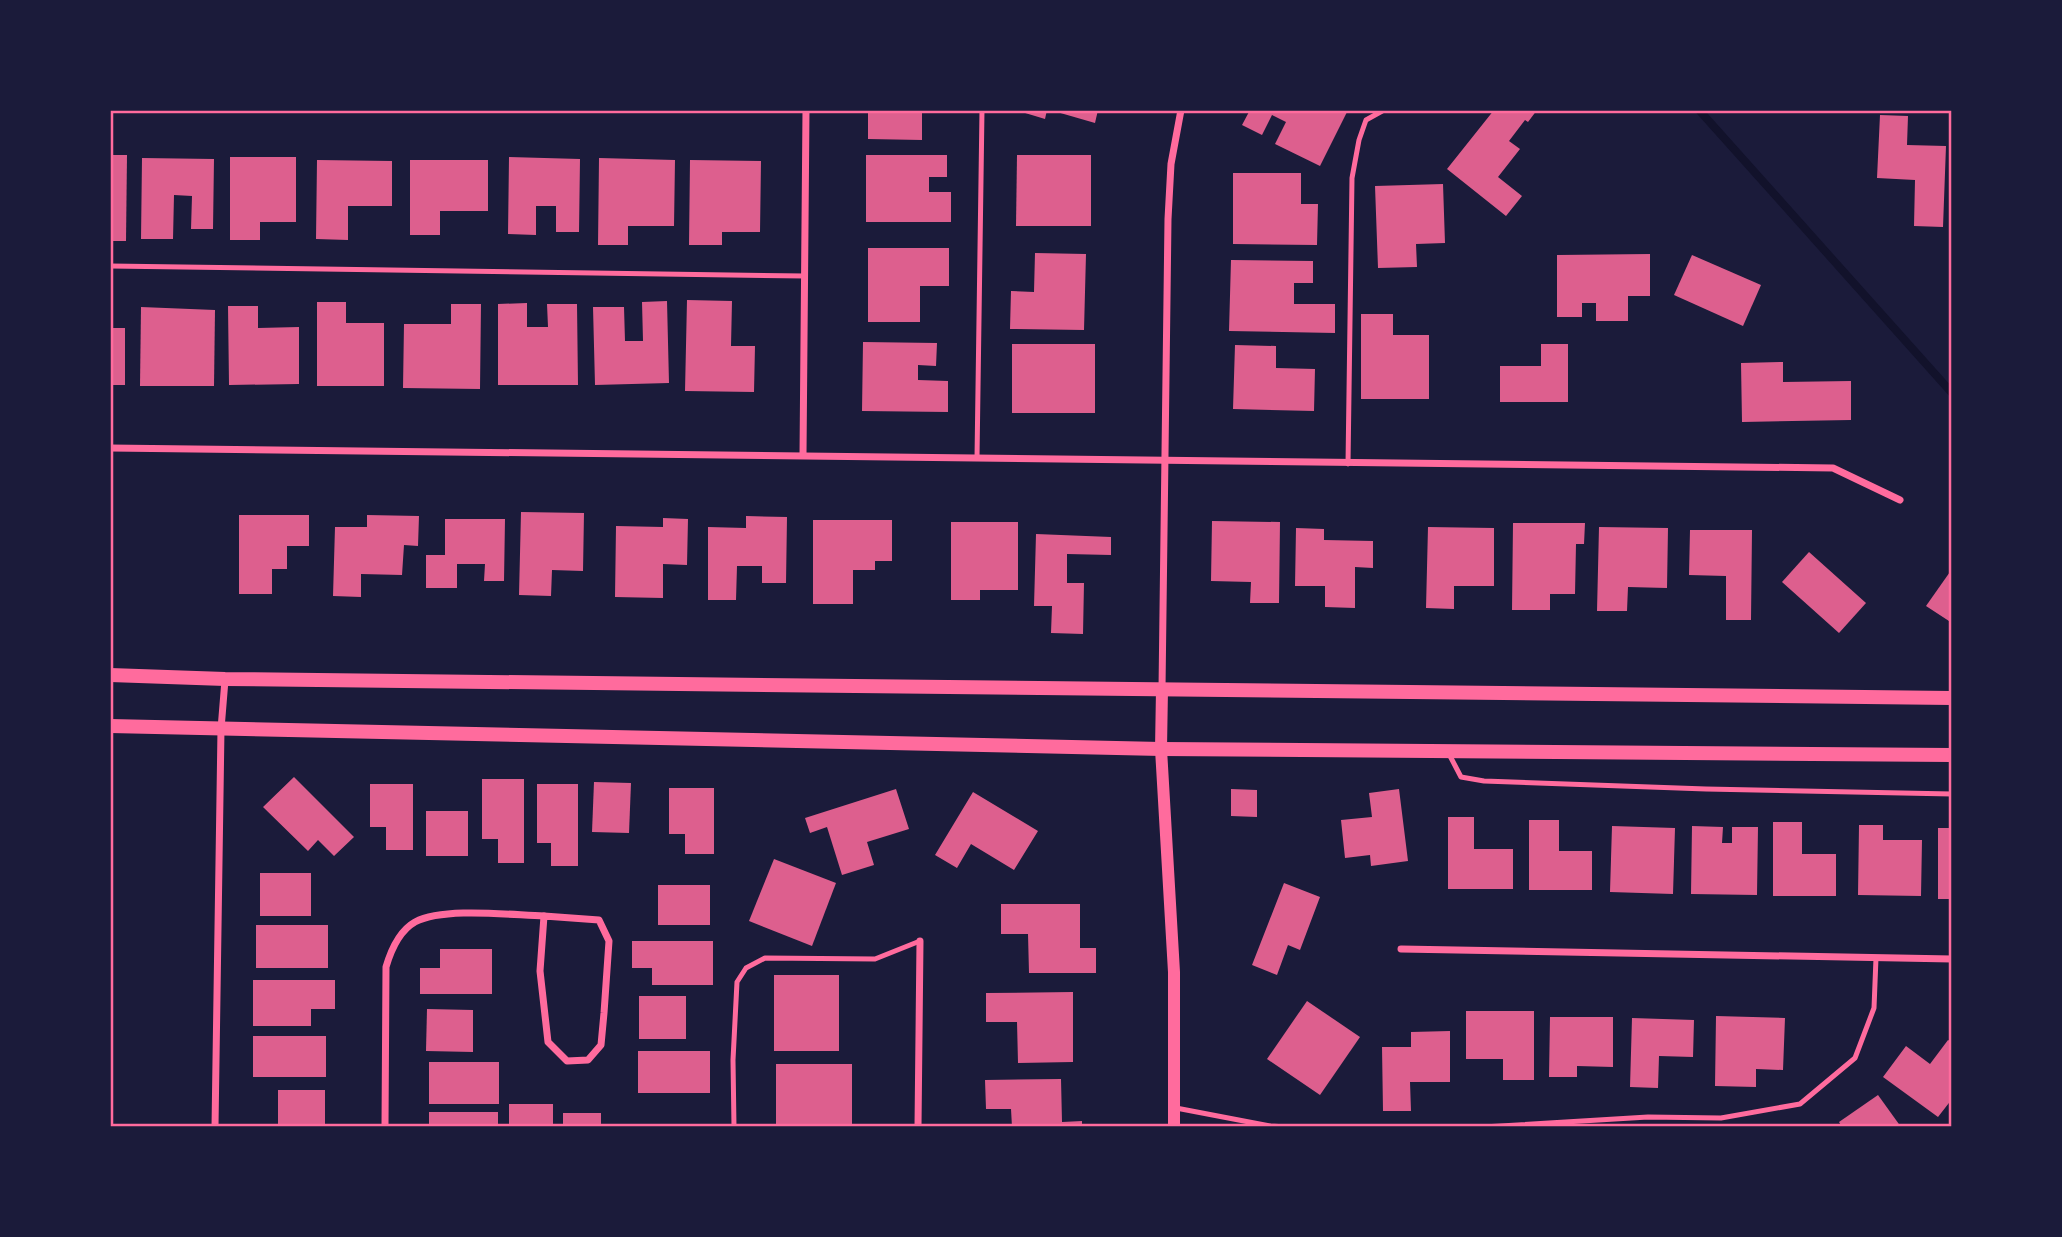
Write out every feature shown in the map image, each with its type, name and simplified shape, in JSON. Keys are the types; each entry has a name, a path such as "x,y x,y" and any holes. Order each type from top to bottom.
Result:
{"main road":[{"path":"110,675 225,679 1952,698"},
{"path":"110,726 1160,750 1952,755"}],"street":[{"path":"803,455 806,110"},
{"path":"1174,1127 1174,972 1160,750 1168,219 1171,164 1181,110"},
{"path":"110,448 1833,468 1900,500"},
{"path":"215,1127 225,679"},
{"path":"385,1127 386,967 391,949 414,923 438,916 544,916 598,920 609,941 601,1045 588,1060 567,1061 548,1042 540,971 544,916"},
{"path":"918,1127 920,941"},
{"path":"1401,950 1952,959"}],"lane":[{"path":"977,458 982,110"},
{"path":"1348,464 1352,178 1359,140 1366,120 1384,110"},
{"path":"110,266 805,276"},
{"path":"1447,751 1461,777 1483,781 1952,794"},
{"path":"734,1127 733,1060 737,982 746,968 765,958 875,959 920,941"},
{"path":"1483,1127 1648,1117 1721,1118 1800,1104 1855,1058 1874,1008 1876,958"},
{"path":"1174,1108 1287,1127"}],"building":[{"path":"868,110 922,110 922,140 868,139"},
{"path":"1015,110 1047,110 1045,119"},
{"path":"1050,110 1098,110 1095,123"},
{"path":"1250,110 1347,112 1320,166 1275,144 1286,122 1272,115 1262,135 1242,125"},
{"path":"1494,110 1537,110 1528,122 1525,120 1509,141 1520,149 1498,177 1522,196 1506,216 1447,169"},
{"path":"1880,115 1908,116 1907,145 1946,146 1943,227 1914,226 1915,180 1877,178"},
{"path":"110,155 127,155 126,241 110,241"},
{"path":"866,155 947,155 947,177 929,177 929,192 951,192 951,222 866,222"},
{"path":"1017,155 1091,155 1091,226 1016,226"},
{"path":"230,157 296,157 296,222 260,222 260,240 230,240"},
{"path":"509,157 580,159 579,232 556,232 556,206 536,206 536,235 508,234"},
{"path":"142,158 214,159 213,229 191,229 192,196 174,195 173,239 141,239"},
{"path":"599,158 675,160 674,226 628,226 628,245 598,245"},
{"path":"317,160 392,161 392,206 348,206 348,240 316,239"},
{"path":"410,160 488,160 488,211 440,211 440,235 410,235"},
{"path":"690,160 761,161 760,232 722,232 722,245 689,245"},
{"path":"1233,173 1301,173 1301,204 1318,204 1317,245 1233,244"},
{"path":"1443,184 1445,243 1416,244 1417,267 1378,268 1375,186"},
{"path":"868,248 949,248 949,286 920,286 920,322 868,322"},
{"path":"1035,253 1086,254 1084,330 1010,329 1011,291 1034,292"},
{"path":"1650,254 1650,296 1628,296 1628,321 1596,321 1596,303 1582,303 1582,317 1557,317 1557,255"},
{"path":"1692,255 1761,285 1743,326 1674,295"},
{"path":"1231,260 1313,261 1313,283 1294,283 1294,304 1335,304 1335,333 1229,331"},
{"path":"687,300 732,301 731,346 755,346 754,392 685,391"},
{"path":"667,301 669,383 595,385 593,307 624,307 625,341 643,341 642,302"},
{"path":"317,302 346,302 346,323 384,323 384,386 317,386"},
{"path":"527,303 527,327 548,327 547,304 577,304 578,385 498,385 498,304"},
{"path":"451,304 481,304 480,389 403,388 404,324 451,324"},
{"path":"228,306 258,306 258,328 299,327 299,384 229,385"},
{"path":"141,307 215,310 214,386 140,386"},
{"path":"1361,314 1393,314 1393,335 1429,335 1429,399 1361,399"},
{"path":"110,328 125,328 125,385 110,385"},
{"path":"863,342 937,343 936,366 918,365 918,380 948,381 948,412 862,411"},
{"path":"1012,344 1095,344 1095,413 1012,413"},
{"path":"1541,344 1568,344 1568,402 1500,402 1500,366 1541,366"},
{"path":"1235,345 1276,346 1276,368 1315,369 1314,411 1233,409"},
{"path":"1783,362 1783,382 1851,381 1851,420 1742,422 1741,363"},
{"path":"521,512 584,513 583,571 552,570 551,596 519,595"},
{"path":"239,515 309,515 309,546 287,546 287,569 272,569 272,594 239,594"},
{"path":"367,515 419,516 418,546 404,545 402,575 361,574 361,597 333,596 335,527 367,527"},
{"path":"746,516 787,517 786,583 762,583 762,566 737,566 736,600 708,600 708,527 746,528"},
{"path":"663,518 688,519 687,565 663,564 663,598 615,597 616,526 663,527"},
{"path":"445,519 505,519 504,581 484,581 485,564 457,564 457,588 426,588 426,555 445,555"},
{"path":"813,520 892,520 892,561 875,561 875,570 853,570 853,604 813,604"},
{"path":"1212,521 1280,522 1279,603 1250,603 1251,582 1211,581"},
{"path":"951,522 1018,522 1018,590 980,590 980,600 951,600"},
{"path":"1513,523 1585,523 1584,544 1576,544 1575,594 1550,594 1550,610 1512,610"},
{"path":"1428,527 1494,528 1494,586 1454,586 1454,609 1426,608"},
{"path":"1599,527 1668,528 1667,588 1628,587 1627,611 1597,611"},
{"path":"1296,528 1324,529 1324,540 1373,541 1373,568 1355,567 1355,608 1325,607 1325,586 1295,586"},
{"path":"1690,530 1752,530 1751,620 1726,620 1726,576 1689,575"},
{"path":"1036,534 1111,537 1111,555 1067,554 1067,583 1084,583 1083,634 1051,633 1052,606 1034,606"},
{"path":"1809,552 1866,603 1839,633 1782,582"},
{"path":"1952,569 1952,623 1926,606"},
{"path":"294,777 354,837 334,856 318,840 308,851 263,807"},
{"path":"482,779 524,779 524,863 498,863 498,839 482,839"},
{"path":"594,782 631,783 629,833 592,832"},
{"path":"370,784 413,784 413,850 386,850 386,827 370,827"},
{"path":"537,784 578,784 578,866 551,866 551,843 537,843"},
{"path":"669,788 714,788 714,854 685,854 685,834 669,834"},
{"path":"896,789 909,829 867,842 874,865 842,875 827,827 810,833 805,818"},
{"path":"1231,789 1257,790 1257,817 1231,816"},
{"path":"1399,789 1408,861 1371,866 1370,855 1345,858 1341,820 1372,817 1369,793"},
{"path":"973,792 1038,831 1014,870 971,844 957,868 935,855"},
{"path":"426,811 468,811 468,856 426,856"},
{"path":"1448,817 1474,817 1474,849 1513,849 1513,889 1448,889"},
{"path":"1529,820 1559,820 1559,851 1592,851 1592,890 1529,890"},
{"path":"1773,822 1802,822 1802,854 1836,854 1836,896 1773,896"},
{"path":"1859,825 1883,825 1883,840 1922,840 1921,896 1858,895"},
{"path":"1612,826 1675,828 1673,894 1610,892"},
{"path":"1692,826 1723,827 1722,843 1732,843 1732,827 1758,827 1757,895 1691,894"},
{"path":"1938,828 1952,828 1952,899 1938,899"},
{"path":"774,859 836,883 812,946 749,921"},
{"path":"260,873 311,873 311,916 260,916"},
{"path":"1284,883 1320,897 1300,950 1288,945 1277,975 1252,965"},
{"path":"658,885 710,885 710,925 658,925"},
{"path":"1001,904 1080,904 1080,948 1096,948 1096,973 1029,973 1028,934 1001,934"},
{"path":"256,925 328,925 328,968 256,968"},
{"path":"632,941 713,941 713,985 652,985 652,968 632,968"},
{"path":"440,949 492,949 492,994 420,994 420,968 440,968"},
{"path":"774,975 839,975 839,1051 774,1051"},
{"path":"253,980 335,980 335,1009 311,1009 311,1026 253,1026"},
{"path":"1073,992 1073,1062 1018,1063 1017,1022 986,1022 986,993"},
{"path":"639,996 686,996 686,1039 639,1039"},
{"path":"1307,1001 1360,1037 1320,1095 1267,1059"},
{"path":"427,1009 473,1010 473,1052 426,1051"},
{"path":"1466,1011 1534,1011 1534,1080 1503,1080 1503,1059 1466,1059"},
{"path":"1716,1016 1785,1018 1783,1070 1756,1069 1756,1087 1715,1086"},
{"path":"1550,1017 1613,1017 1613,1067 1577,1066 1577,1077 1549,1077"},
{"path":"1632,1018 1694,1020 1693,1057 1659,1056 1658,1088 1630,1087"},
{"path":"1450,1031 1450,1082 1410,1082 1411,1111 1383,1111 1382,1047 1411,1047 1411,1032"},
{"path":"253,1036 326,1036 326,1077 253,1077"},
{"path":"1948,1040 1952,1042 1952,1099 1938,1117 1883,1077 1906,1046 1930,1064"},
{"path":"638,1051 710,1051 710,1093 638,1093"},
{"path":"429,1062 499,1062 499,1104 429,1104"},
{"path":"776,1064 852,1064 852,1127 776,1127"},
{"path":"1061,1079 1062,1122 1082,1121 1082,1127 1012,1127 1011,1109 986,1109 985,1080"},
{"path":"278,1090 325,1090 325,1127 278,1127"},
{"path":"1878,1095 1901,1127 1842,1127 1839,1122"},
{"path":"509,1104 553,1104 553,1127 509,1127"},
{"path":"429,1112 498,1112 498,1127 429,1127"},
{"path":"563,1113 601,1113 601,1127 563,1127"}],"waterway":[{"path":"1699,110 1952,393"}]}
